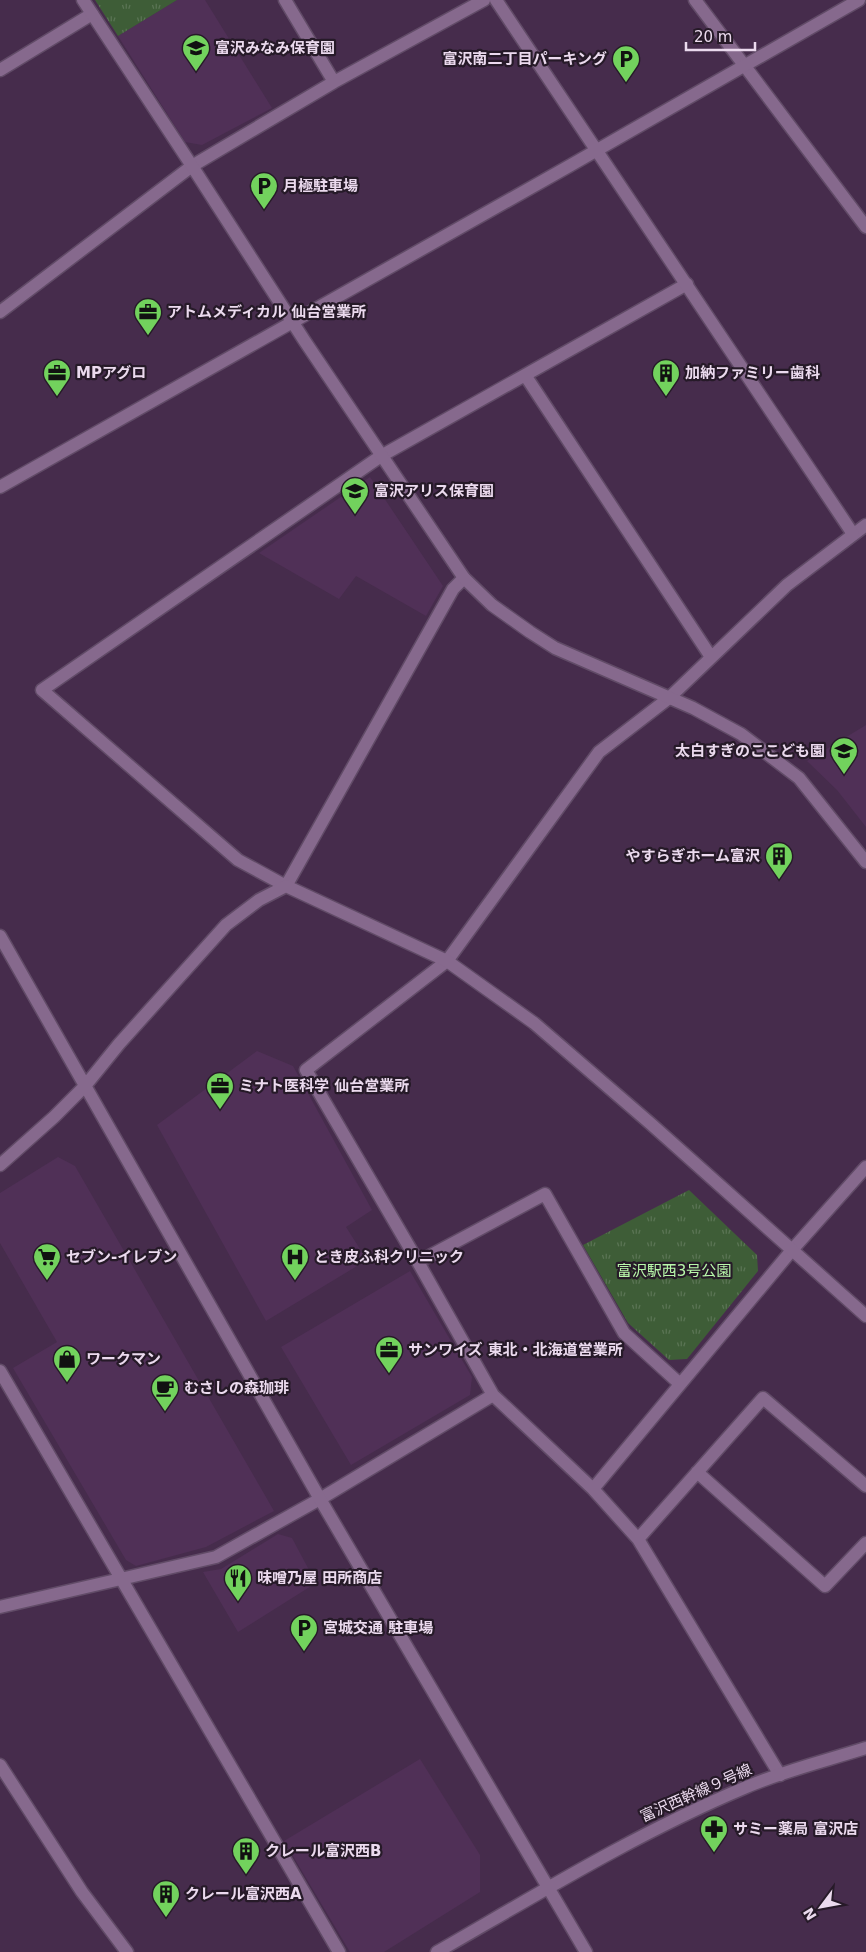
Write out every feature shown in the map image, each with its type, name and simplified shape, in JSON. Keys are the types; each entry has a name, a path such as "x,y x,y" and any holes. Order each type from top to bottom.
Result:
{"street":[{"path":"83,0 381,456 464,578 492,605 555,648 692,708 741,734 799,778 866,862"},
{"path":"286,0 334,82"},
{"path":"0,312 192,166 334,82 484,0"},
{"path":"496,0 853,534"},
{"path":"696,0 866,227"},
{"path":"0,487 746,66 859,0"},
{"path":"0,70 92,14"},
{"path":"687,284 381,456 42,690 238,860 286,886 447,961 534,1023 651,1124 866,1316"},
{"path":"525,375 711,657"},
{"path":"780,1775 638,1539 593,1489 493,1395 306,1070 447,961 599,752 669,698 787,585 866,524"},
{"path":"0,1165 54,1117 85,1086 119,1044 226,925 252,904 286,886 452,589 464,578"},
{"path":"0,936 320,1499 586,1952"},
{"path":"593,1489 792,1250 866,1167"},
{"path":"418,1262 545,1194 624,1333 680,1384"},
{"path":"0,1371 339,1952"},
{"path":"0,1607 216,1557 320,1499 493,1395"},
{"path":"638,1539 763,1398 866,1486"},
{"path":"696,1472 825,1586 866,1543"},
{"name":"富沢西幹線９号線","path":"437,1952 625,1844 696,1809 746,1787 866,1748"},
{"path":"0,1766 82,1892 128,1952"}],"shaded area":[{"name":"富沢みなみ保育園","path":"177,0 205,0 272,108 202,145 185,142 118,36"},
{"name":"富沢アリス保育園","path":"370,477 443,586 426,616 356,576 339,599 259,553"},
{"name":"太白すぎのここども園","path":"866,725 866,827 837,790 807,761"},
{"path":"257,1051 293,1066 372,1210 346,1227 367,1260 266,1321 157,1125"},
{"path":"58,1157 75,1166 274,1511 206,1547 136,1566 126,1560 13,1368 57,1342 0,1243 0,1193"},
{"path":"410,1271 472,1377 470,1395 351,1465 281,1347"},
{"path":"278,1534 292,1538 316,1583 238,1632 203,1572 221,1569"},
{"path":"420,1759 480,1855 480,1892 384,1952 350,1952 284,1841"}],"green space":[{"path":"95,0 177,0 118,36"},
{"name":"富沢駅西3号公園","path":"689,1190 757,1255 758,1271 687,1359 669,1360 628,1323 583,1245"}],"place":[{"name":"富沢みなみ保育園","path":"196,72"},
{"name":"富沢南二丁目パーキング","path":"626,83"},
{"name":"月極駐車場","path":"264,210"},
{"name":"アトムメディカル 仙台営業所","path":"148,336"},
{"name":"MPアグロ","path":"57,397"},
{"name":"加納ファミリー歯科","path":"666,397"},
{"name":"富沢アリス保育園","path":"355,515"},
{"name":"太白すぎのここども園","path":"844,775"},
{"name":"やすらぎホーム富沢","path":"779,880"},
{"name":"ミナト医科学 仙台営業所","path":"220,1110"},
{"name":"セブン-イレブン","path":"47,1281"},
{"name":"とき皮ふ科クリニック","path":"295,1281"},
{"name":"サンワイズ 東北・北海道営業所","path":"389,1374"},
{"name":"ワークマン","path":"67,1383"},
{"name":"むさしの森珈琲","path":"165,1412"},
{"name":"味噌乃屋 田所商店","path":"238,1602"},
{"name":"宮城交通 駐車場","path":"304,1652"},
{"name":"サミー薬局 富沢店","path":"714,1853"},
{"name":"クレール富沢西B","path":"246,1875"},
{"name":"クレール富沢西A","path":"166,1918"}]}
